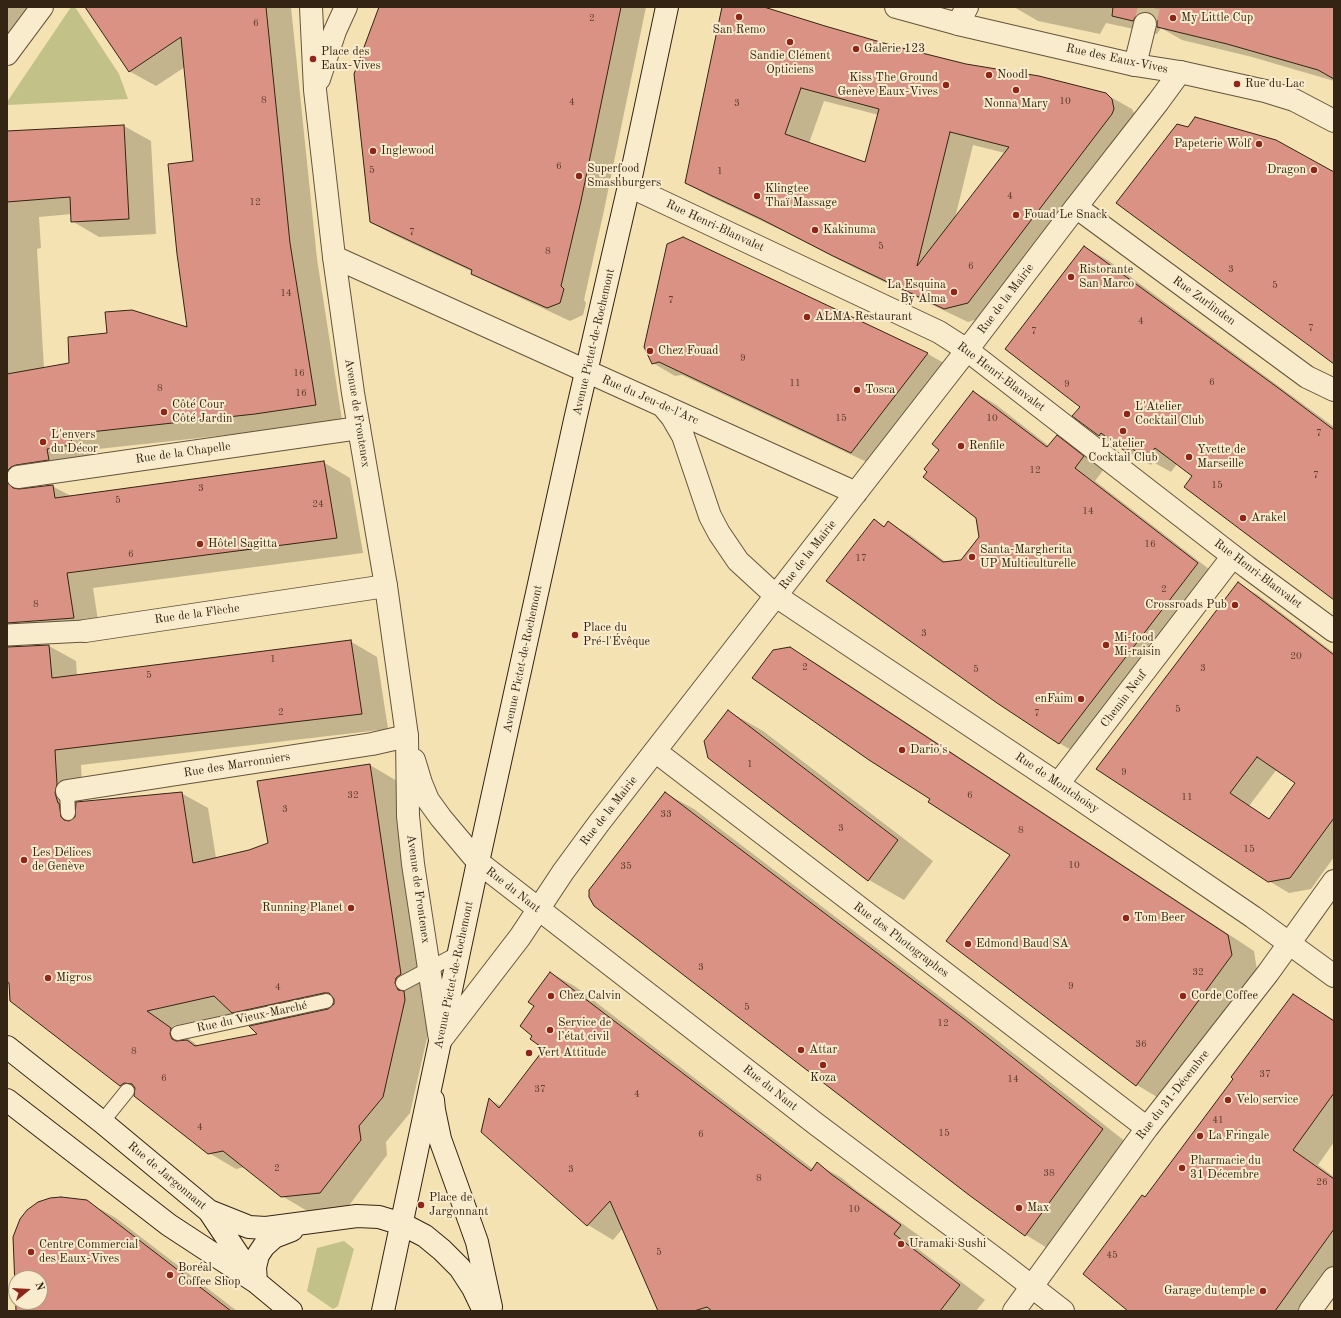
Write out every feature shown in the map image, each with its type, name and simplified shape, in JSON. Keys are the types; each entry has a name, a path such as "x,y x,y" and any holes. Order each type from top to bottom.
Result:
{"street":[{"path":"7,54 42,7"},
{"name":"Avenue de Frontenex","path":"311,7 315,90 334,257 359,428 386,586 407,736 408,816 413,864 440,1041"},
{"name":"Avenue de Frontenex","path":"315,90 335,31 346,7"},
{"name":"Avenue Pictet-de-Rochemont","path":"384,1311 478,862 576,420 630,186 667,7"},
{"name":"Rue des Eaux-Vives","path":"896,7 962,16 1135,65 1180,72 1265,91 1294,100 1334,121"},
{"path":"1135,65 1145,24"},
{"name":"Rue de la Mairie","path":"440,1041 520,937 562,872 967,350 1180,72"},
{"name":"Rue Henri-Blanvalet","path":"630,186 939,332 967,350 1233,556 1334,631"},
{"name":"Rue Zurlinden","path":"1076,207 1307,377 1334,390"},
{"name":"Rue du Jeu-de-l'Arc","path":"334,257 856,493"},
{"path":"662,405 672,417 684,436 710,516 719,533 738,561 776,596"},
{"name":"Rue de la Chapelle","path":"13,478 359,428"},
{"name":"Chemin Neuf","path":"1058,784 1233,556"},
{"name":"Rue de la Flèche","path":"7,635 86,631 386,586"},
{"name":"Rue de Montchoisy","path":"776,596 1058,784 1253,917 1334,976"},
{"name":"Avenue de Frontenex","path":"407,736 421,783 428,800 478,862"},
{"name":"Rue des Marronniers","path":"67,791 372,744 407,736"},
{"name":"Rue des Photographes","path":"655,751 1147,1128"},
{"name":"Rue du Nant","path":"478,862 816,1124 1063,1311"},
{"name":"Rue du 31-Décembre","path":"1014,1311 1147,1128 1289,944 1334,882"},
{"name":"Rue de Jargonnant","path":"7,1047 102,1122 208,1211 243,1225 266,1228 357,1216 380,1217 402,1224 425,1236 460,1268 484,1311"},
{"path":"432,1083 434,1110 440,1139 477,1242 492,1311"},
{"path":"7,1100 169,1225 256,1282 291,1311"},
{"path":"208,1211 256,1282"},
{"path":"256,1282 255,1267 258,1255 264,1246 274,1237 312,1221"},
{"path":"1310,1311 1334,1278"}],"lane":[{"path":"67,791 68,812"},
{"path":"403,983 459,953"},
{"name":"Rue du Vieux-Marché","path":"178,1033 326,1001"},
{"path":"102,1122 127,1091"}],"shaded area":[{"path":"71,7 75,7 119,74 128,99 7,105 7,102"},
{"path":"344,1241 354,1249 338,1306 333,1309 307,1291 317,1248"}],"building":[{"path":"85,7 266,7 290,243 316,405 255,414 72,434 71,445 47,449 49,460 16,465 7,471 7,374 69,363 68,337 107,333 105,312 132,310 187,327 177,254 168,164 193,161 181,37 129,72"},
{"path":"379,7 621,7 581,201 561,286 564,289 560,303 547,308 471,274 472,270 370,222 354,74"},
{"path":"722,7 764,7 894,46 966,64 1039,76 1106,93 1112,99 1114,109 1112,114 968,303 944,309 685,183","holes":["801,88 879,109 865,162 785,134","950,132 1009,147 917,266"]},
{"path":"1113,7 1334,7 1334,79 1318,70 1227,44 1157,27 1157,20 1148,12 1141,12 1133,21 1112,16"},
{"path":"1195,117 1276,140 1334,172 1334,364 1116,203 1177,124 1188,127"},
{"path":"124,125 129,219 71,222 70,197 7,202 7,131"},
{"path":"683,237 928,353 851,453 659,362 652,364 644,347 667,244"},
{"path":"1084,246 1334,430 1334,600 1184,487 1192,476 1155,448 1146,459 1130,447 1126,452 1101,433 1099,436 1072,416 1080,407 1005,349"},
{"path":"973,391 1047,447 1057,435 1084,456 1075,468 1198,563 1059,744 997,703 826,581 874,519 884,527 888,521 943,562 961,560 979,537 976,518 923,477 927,472 924,469 939,450 932,444"},
{"path":"324,461 337,538 67,573 74,618 7,623 7,482 13,488 19,489 53,485 55,498"},
{"path":"1238,582 1334,655 1334,818 1290,878 1268,882 1096,769","holes":["1257,757 1295,783 1269,819 1230,793"]},
{"path":"351,640 362,714 55,750 57,784 55,793 59,803 61,817 64,820 69,821 75,817 76,802 182,792 193,863 249,850 268,843 257,781 370,764 401,974 396,978 395,983 398,990 404,991 405,1000 383,1097 359,1126 361,1140 320,1193 281,1197 223,1151 208,1154 134,1096 135,1088 132,1084 124,1083 120,1086 10,1001 9,983 7,982 7,647 49,645 52,678","holes":["329,993 334,999 334,1004 328,1009 249,1026 257,1034 195,1046 187,1040 176,1041 172,1039 170,1034 171,1028 147,1011 214,996 232,1013"]},
{"path":"790,647 1228,935 1232,955 1136,1086 946,941 1010,855 928,802 930,799 869,760 752,678 773,650"},
{"path":"728,710 898,840 868,881 708,758 704,741"},
{"path":"665,792 964,1019 1103,1129 1025,1236 969,1195 594,906 589,897 589,890"},
{"path":"550,972 811,1171 817,1162 901,1225 894,1234 960,1285 940,1311 712,1311 707,1307 694,1311 658,1311 610,1201 587,1226 481,1132 489,1098 499,1108 544,1049 530,1039 532,1036 520,1026 534,1006 528,1002"},
{"path":"1293,994 1334,1021 1334,1093 1293,1150 1334,1179 1334,1229 1275,1311 1128,1311 1083,1274 1142,1195 1145,1197 1233,1079 1231,1077"},
{"path":"61,1197 87,1200 231,1311 16,1311 48,1310 48,1270 14,1270 13,1237 20,1219 27,1210 38,1202 50,1198"}],"tunnel":[{"path":"1145,24 1149,7"}],"place":[{"name":"San Remo","path":"739,17"},
{"name":"My Little Cup","path":"1173,18"},
{"name":"Sandie Clément Opticiens","path":"790,42"},
{"name":"Galerie 123","path":"856,49"},
{"name":"Place des Eaux-Vives","path":"313,59"},
{"name":"Noodl","path":"989,75"},
{"name":"Rue du Lac","path":"1237,84"},
{"name":"Kiss The Ground Genève Eaux-Vives","path":"946,85"},
{"name":"Nonna Mary","path":"1016,90"},
{"name":"Papeterie Wolf","path":"1259,144"},
{"name":"Inglewood","path":"373,151"},
{"name":"Dragon","path":"1314,170"},
{"name":"Superfood Smashburgers","path":"579,176"},
{"name":"Klingtee Thaï Massage","path":"757,196"},
{"name":"Fouad Le Snack","path":"1016,215"},
{"name":"Kakinuma","path":"815,230"},
{"name":"Ristorante San Marco","path":"1071,277"},
{"name":"La Esquina By Alma","path":"954,292"},
{"name":"ALMA Restaurant","path":"807,317"},
{"name":"Chez Fouad","path":"650,351"},
{"name":"Tosca","path":"857,390"},
{"name":"Côté Cour Côté Jardin","path":"164,412"},
{"name":"L'Atelier Cocktail Club","path":"1127,414"},
{"name":"L'atelier Cocktail Club","path":"1123,431"},
{"name":"L'envers du Décor","path":"43,442"},
{"name":"Renfile","path":"961,446"},
{"name":"Yvette de Marseille","path":"1189,457"},
{"name":"Arakel","path":"1243,518"},
{"name":"Hôtel Sagitta","path":"200,544"},
{"name":"Santa-Margherita UP Multiculturelle","path":"972,557"},
{"name":"Crossroads Pub","path":"1235,605"},
{"name":"Place du Pré-l'Évêque","path":"575,635"},
{"name":"Mi-food Mi-raisin","path":"1106,645"},
{"name":"enFaim","path":"1081,699"},
{"name":"Dario's","path":"902,750"},
{"name":"Les Délices de Genève","path":"24,860"},
{"name":"Running Planet","path":"351,908"},
{"name":"Tom Beer","path":"1126,918"},
{"name":"Edmond Baud SA","path":"968,944"},
{"name":"Migros","path":"48,978"},
{"name":"Chez Calvin","path":"551,996"},
{"name":"Corde Coffee","path":"1183,996"},
{"name":"Service de l’état civil","path":"550,1030"},
{"name":"Attar","path":"801,1050"},
{"name":"Vert Attitude","path":"529,1053"},
{"name":"Koza","path":"823,1065"},
{"name":"Velo service","path":"1228,1100"},
{"name":"La Fringale","path":"1200,1136"},
{"name":"Pharmacie du 31 Décembre","path":"1182,1168"},
{"name":"Place de Jargonnant","path":"421,1205"},
{"name":"Max","path":"1019,1208"},
{"name":"Uramaki Sushi","path":"901,1244"},
{"name":"Centre Commercial des Eaux-Vives","path":"31,1252"},
{"name":"Boréal Coffee Shop","path":"170,1275"},
{"name":"Garage du temple","path":"1263,1291"}]}
